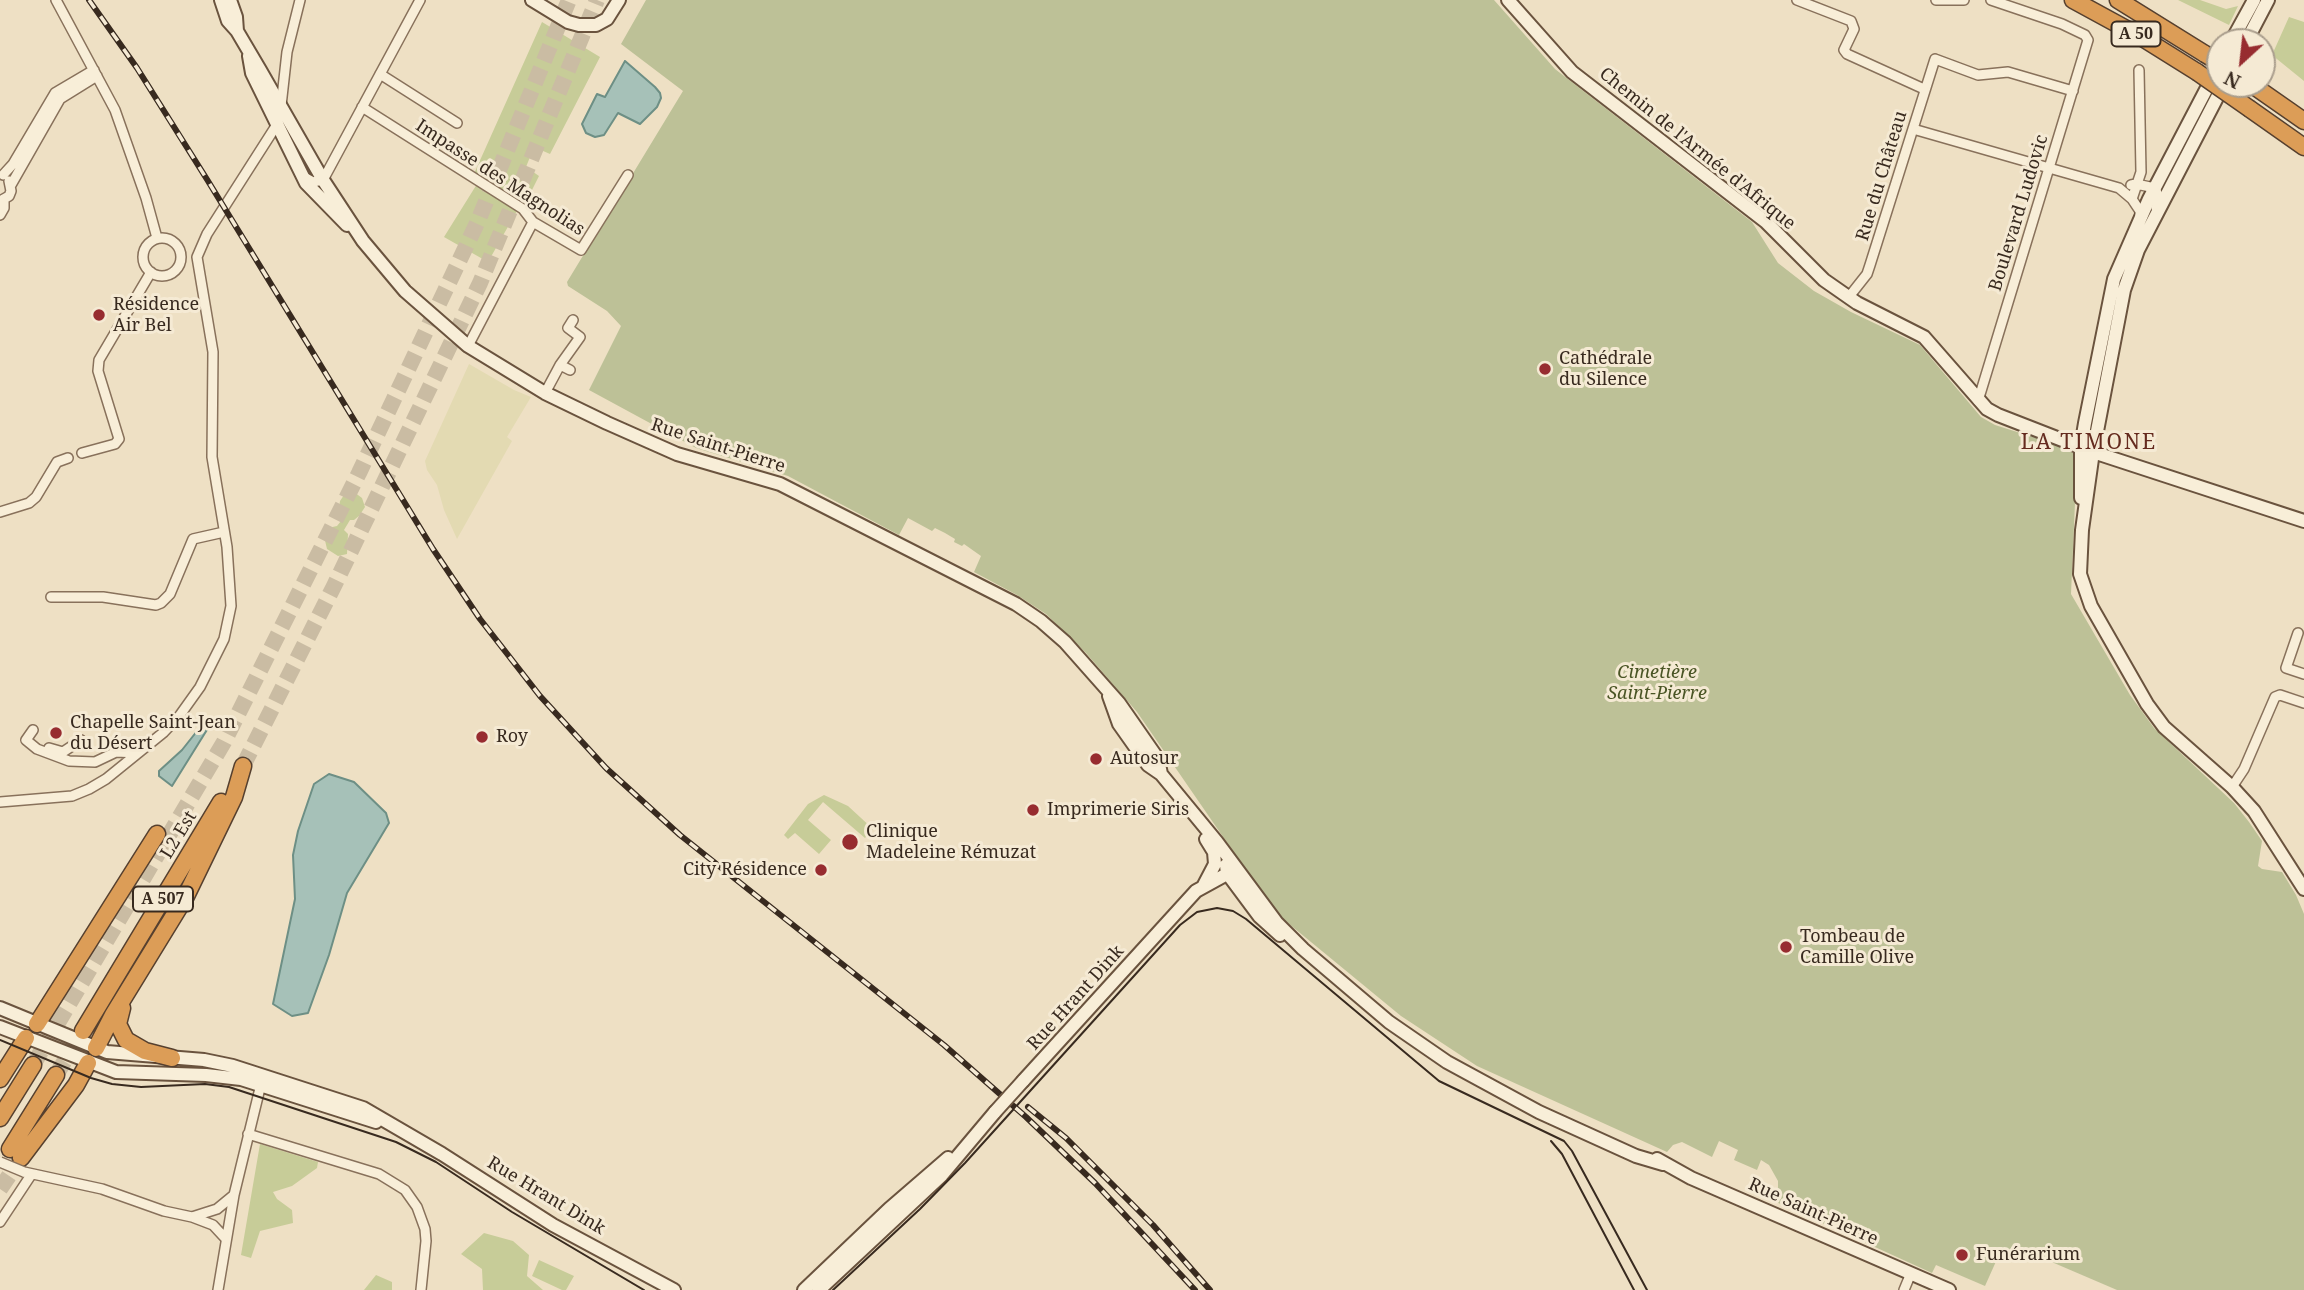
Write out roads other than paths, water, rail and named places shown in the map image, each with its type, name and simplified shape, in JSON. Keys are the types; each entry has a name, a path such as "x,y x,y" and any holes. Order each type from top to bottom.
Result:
{"highway":[{"name":"A 50","path":"2073,0 2141,37 2197,72 2304,147"},
{"name":"A 50","path":"2118,0 2206,55"},
{"path":"2272,98 2304,121"},
{"name":"L2 Est","path":"83,1031 243,766 234,797 186,896 124,999"},
{"path":"37,1024 157,834"},
{"path":"96,1048 124,999"},
{"path":"124,999 118,1024 126,1040 145,1051 172,1058"},
{"path":"0,1079 26,1038"},
{"path":"17,1163 76,1085 88,1063"},
{"path":"0,1118 33,1065"},
{"path":"17,1163 56,1075"}],"street":[{"path":"56,0 116,110 157,238"},
{"path":"221,0 228,21 237,31 248,52"},
{"path":"230,0 236,17 237,31"},
{"path":"0,802 72,796 96,786 164,732 180,715 201,687 224,639 231,606 224,532 212,457 213,352 197,257 207,234 276,126 281,108 287,52 300,0"},
{"path":"532,0 568,22 579,25 596,25 607,19 619,0"},
{"name":"Chemin de l'Armée d'Afrique","path":"1508,0 1572,72 1766,222 1824,280 1848,298 1924,337 1978,401 1998,415 2087,450 2304,521"},
{"path":"1798,0 1851,21 1854,29 1844,50 1847,54 1924,89"},
{"path":"1937,0 1964,0"},
{"name":"Boulevard Ludovic","path":"1978,401 2088,40 2085,35 2062,24 1992,0"},
{"path":"2240,28 2253,6 2266,0"},
{"path":"302,175 313,182 323,180 417,1"},
{"path":"2249,28 2253,6"},
{"name":"Rue Saint-Pierre","path":"248,52 323,180 363,241"},
{"name":"Rue Saint-Pierre","path":"248,52 252,72 276,126 302,175 321,201 363,241 405,291 468,346 545,393 659,447 780,484 1016,604 1058,636 1119,703 1158,759 1161,774 1217,842 1232,871 1277,923 1303,949 1389,1022 1447,1062 1539,1112 1949,1290"},
{"name":"Rue du Château","path":"1848,298 1867,274 1935,59 1978,75 2008,72 2073,91"},
{"path":"2132,199 2141,172 2138,70"},
{"path":"11,185 1,175 13,164 55,93 96,73"},
{"path":"0,215 4,208 2,200 11,191 11,185 60,99 96,73"},
{"path":"380,74 457,124"},
{"path":"2206,90 2155,188 2113,313 2087,450 2080,574 2091,606 2135,684 2164,727 2232,787 2254,811 2304,889"},
{"path":"2145,222 2216,98"},
{"name":"Impasse des Magnolias","path":"362,107 523,209 533,222 580,250 628,175"},
{"path":"1913,129 2119,188 2132,199 2145,222"},
{"path":"2119,188 2136,184 2155,188"},
{"path":"468,346 533,222"},
{"path":"157,238 172,240 178,246 182,258 177,269 170,275 162,276 151,272 144,261 143,253 147,245 157,238"},
{"path":"182,258 197,257"},
{"path":"82,453 115,444 119,439 98,371 99,360 151,272"},
{"path":"545,393 560,365 584,340 568,328 573,320"},
{"path":"560,365 570,370"},
{"path":"0,512 29,503 36,497 57,461 68,458"},
{"path":"51,597 103,597 156,605 170,594 193,539 224,532"},
{"path":"2298,633 2286,668 2304,674"},
{"path":"2232,787 2244,769 2275,697 2280,695 2304,703"},
{"path":"33,730 26,740 37,748 74,762 95,762 116,752 138,753"},
{"path":"37,748 45,747 63,752 81,740"},
{"name":"Rue Hrant Dink","path":"819,1290 942,1175 1023,1081 1204,885 1212,873 1215,859 1199,822"},
{"name":"Rue Hrant Dink","path":"1204,885 1232,871"},
{"path":"0,1008 96,1048 118,1054 223,1064 262,1080"},
{"path":"26,1038 37,1024"},
{"path":"0,1027 116,1072 262,1080"},
{"path":"88,1063 96,1048"},
{"path":"218,1290 234,1195 262,1080"},
{"name":"Rue Hrant Dink","path":"262,1080 363,1108 553,1225 674,1290"},
{"path":"248,1134 379,1174 405,1190 417,1207 426,1235 421,1290"},
{"name":"Rue Hrant Dink","path":"804,1290 889,1209 975,1136"},
{"path":"0,1222 17,1163 164,1211 192,1217 213,1225 226,1239"},
{"path":"192,1217 217,1209 234,1195"},
{"path":"1904,1290 1910,1273"}],"water":[{"path":"625,61 660,93 657,107 640,124 618,113 604,135 595,137 586,133 582,124 597,94 605,97"},
{"path":"205,721 210,725 172,786 159,776 159,771 182,750"},
{"path":"329,774 354,782 386,813 389,823 347,893 308,1013 292,1016 273,1004 295,899 293,855 314,784"}],"tunnel":[{"path":"33,1065 224,742 359,473 478,221 569,0"},
{"path":"243,766 334,586 480,283 597,0"},
{"path":"56,1075 83,1031"},
{"path":"0,1189 21,1158"}],"tram line":[{"path":"833,1290 965,1163 1180,925 1197,912 1217,908 1233,911 1246,919 1439,1081 1564,1141 1572,1151 1647,1290"},
{"path":"0,1040 112,1084 141,1087 205,1084 229,1087 396,1142 436,1162 512,1212 644,1290"},
{"path":"1551,1141 1562,1154 1634,1290"}],"railway":[{"path":"89,0 137,68 208,181 433,549 480,619 540,696 606,768 680,835 944,1045 1026,1117 1095,1183 1195,1290"},
{"path":"1028,1107 1066,1138 1153,1225 1210,1290"}],"place":[{"name":"Résidence Air Bel","path":"99,315"},
{"name":"Cathédrale du Silence","path":"1545,369"},
{"name":"Chapelle Saint-Jean du Désert","path":"56,733"},
{"name":"Roy","path":"482,737"},
{"name":"Autosur","path":"1096,759"},
{"name":"Imprimerie Siris","path":"1033,810"},
{"name":"Clinique Madeleine Rémuzat","path":"850,842"},
{"name":"City Résidence","path":"821,870"},
{"name":"Tombeau de Camille Olive","path":"1786,947"},
{"name":"Funérarium","path":"1962,1255"}],"district":[{"name":"LA TIMONE","path":"2089,443"}],"park label":[{"name":"Cimetière Saint-Pierre","path":"1657,683"}]}
